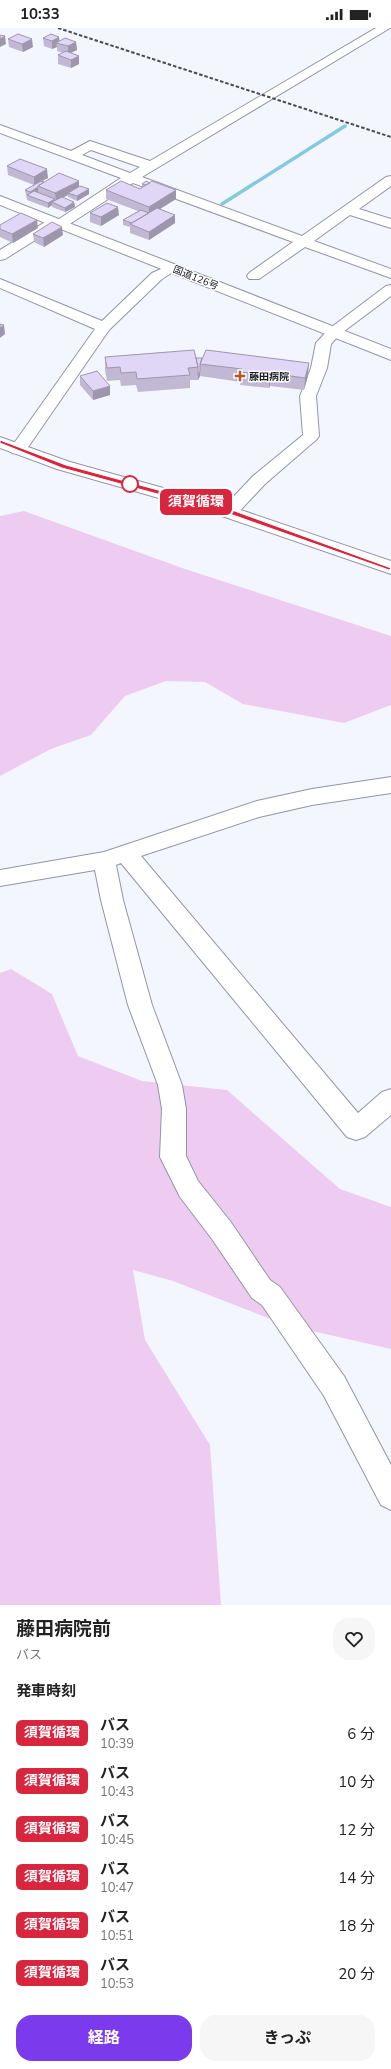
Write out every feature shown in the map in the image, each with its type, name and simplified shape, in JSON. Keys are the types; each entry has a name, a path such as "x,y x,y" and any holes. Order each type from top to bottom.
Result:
{"main road":[{"name":"国道126号","path":"0,200 391,355"},
{"path":"0,442 64,467 229,512 391,568"}],"street":[{"path":"0,256 58,223 150,166 384,28"},
{"path":"0,129 391,274"},
{"path":"71,156 90,145 150,166"},
{"path":"254,276 391,180"},
{"path":"349,210 391,224"},
{"path":"18,449 104,327 157,276 172,268"},
{"path":"0,283 104,327"},
{"path":"229,512 259,480 310,436 308,396 321,363 324,343 334,332 391,289"},
{"path":"0,878 115,856 256,809 312,797 391,785"},
{"path":"115,856 356,1129 391,1100"},
{"path":"115,856 112,900 140,1005 170,1085 174,1109 173,1157 189,1189 221,1230 261,1289 270,1296 334,1386 391,1495"}],"shaded area":[{"path":"24,511 185,569 391,636 391,705 344,723 243,704 205,682 166,681 125,696 91,735 51,749 0,776 0,516"},
{"path":"11,969 52,994 78,1056 142,1081 227,1090 340,1189 391,1207 391,1349 286,1325 173,1281 133,1270 145,1340 210,1445 221,1605 0,1605 0,973"}],"building":[{"path":"18,34 32,39 22,44 8,39"},
{"path":"51,34 59,37 52,41 43,38"},
{"path":"65,38 76,42 68,46 56,43"},
{"path":"66,51 79,56 71,60 58,55"},
{"path":"20,159 47,169 34,177 7,166"},
{"path":"59,173 79,181 55,193 38,186"},
{"path":"41,181 44,182 30,192 25,190"},
{"path":"121,181 140,189 152,181 176,190 149,207 106,190"},
{"path":"146,181 150,183 146,185 142,184"},
{"path":"80,186 89,189 77,196 68,193"},
{"path":"34,191 55,199 48,203 27,195"},
{"path":"62,197 74,202 65,208 52,202"},
{"path":"107,203 118,207 101,217 90,213"},
{"path":"157,208 175,215 149,232 130,224"},
{"path":"141,210 149,213 132,223 123,220"},
{"path":"21,213 37,220 12,234 0,229 0,225"},
{"path":"52,222 62,227 43,238 33,234"},
{"path":"194,350 198,367 188,368 190,375 137,379 136,372 121,373 120,367 107,368 105,357"},
{"path":"206,350 309,363 305,378 270,373 269,376 241,372 242,369 200,364"},
{"path":"196,358 202,358 198,375 198,367"},
{"path":"97,371 110,386 93,391 80,376"}],"waterway":[{"path":"222,204 345,126"}],"railway":[{"path":"58,28 391,137"}],"bus line":[{"name":"須賀循環","path":"0,442 64,467 172,495 229,512 391,568"}],"place":[{"name":"藤田病院","path":"240,376"}]}
